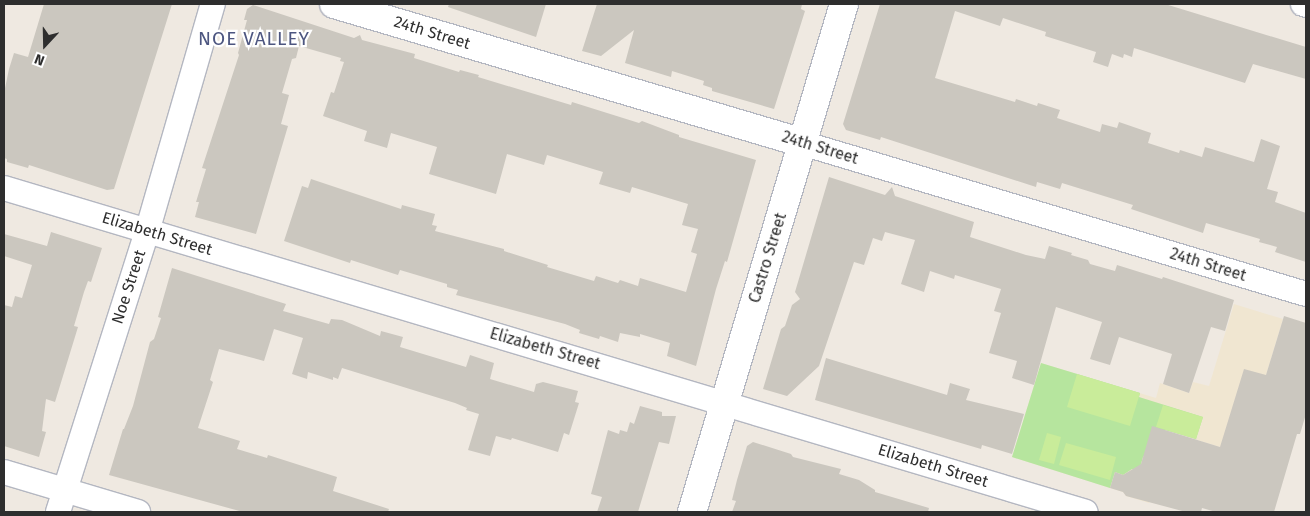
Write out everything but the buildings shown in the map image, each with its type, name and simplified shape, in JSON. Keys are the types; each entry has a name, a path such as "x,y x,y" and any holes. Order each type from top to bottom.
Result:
{"street":[{"name":"Noe Street","path":"61,501 147,232 213,4"},
{"name":"24th Street","path":"334,4 1306,294"},
{"name":"Castro Street","path":"692,512 844,4"},
{"name":"Elizabeth Street","path":"4,188 725,402 1086,512"},
{"path":"4,472 61,501 138,512"}],"shaded area":[{"path":"1234,304 1283,319 1251,425 1220,447 1171,432 1149,503 1126,496 1123,492 1012,457 1041,363 1156,398 1160,383 1189,393 1193,382 1209,386"}],"green space":[{"path":"1041,363 1140,393 1139,397 1203,417 1196,439 1165,430 1143,457 1139,471 1132,469 1123,475 1115,472 1110,488 1012,457"},
{"path":"1077,374 1140,393 1130,426 1067,407"},
{"path":"1163,405 1203,417 1196,439 1156,427"},
{"path":"1047,433 1061,437 1054,464 1039,460"},
{"path":"1066,443 1116,457 1110,480 1059,465"}],"district":[{"name":"NOE VALLEY","path":"254,39"}]}
